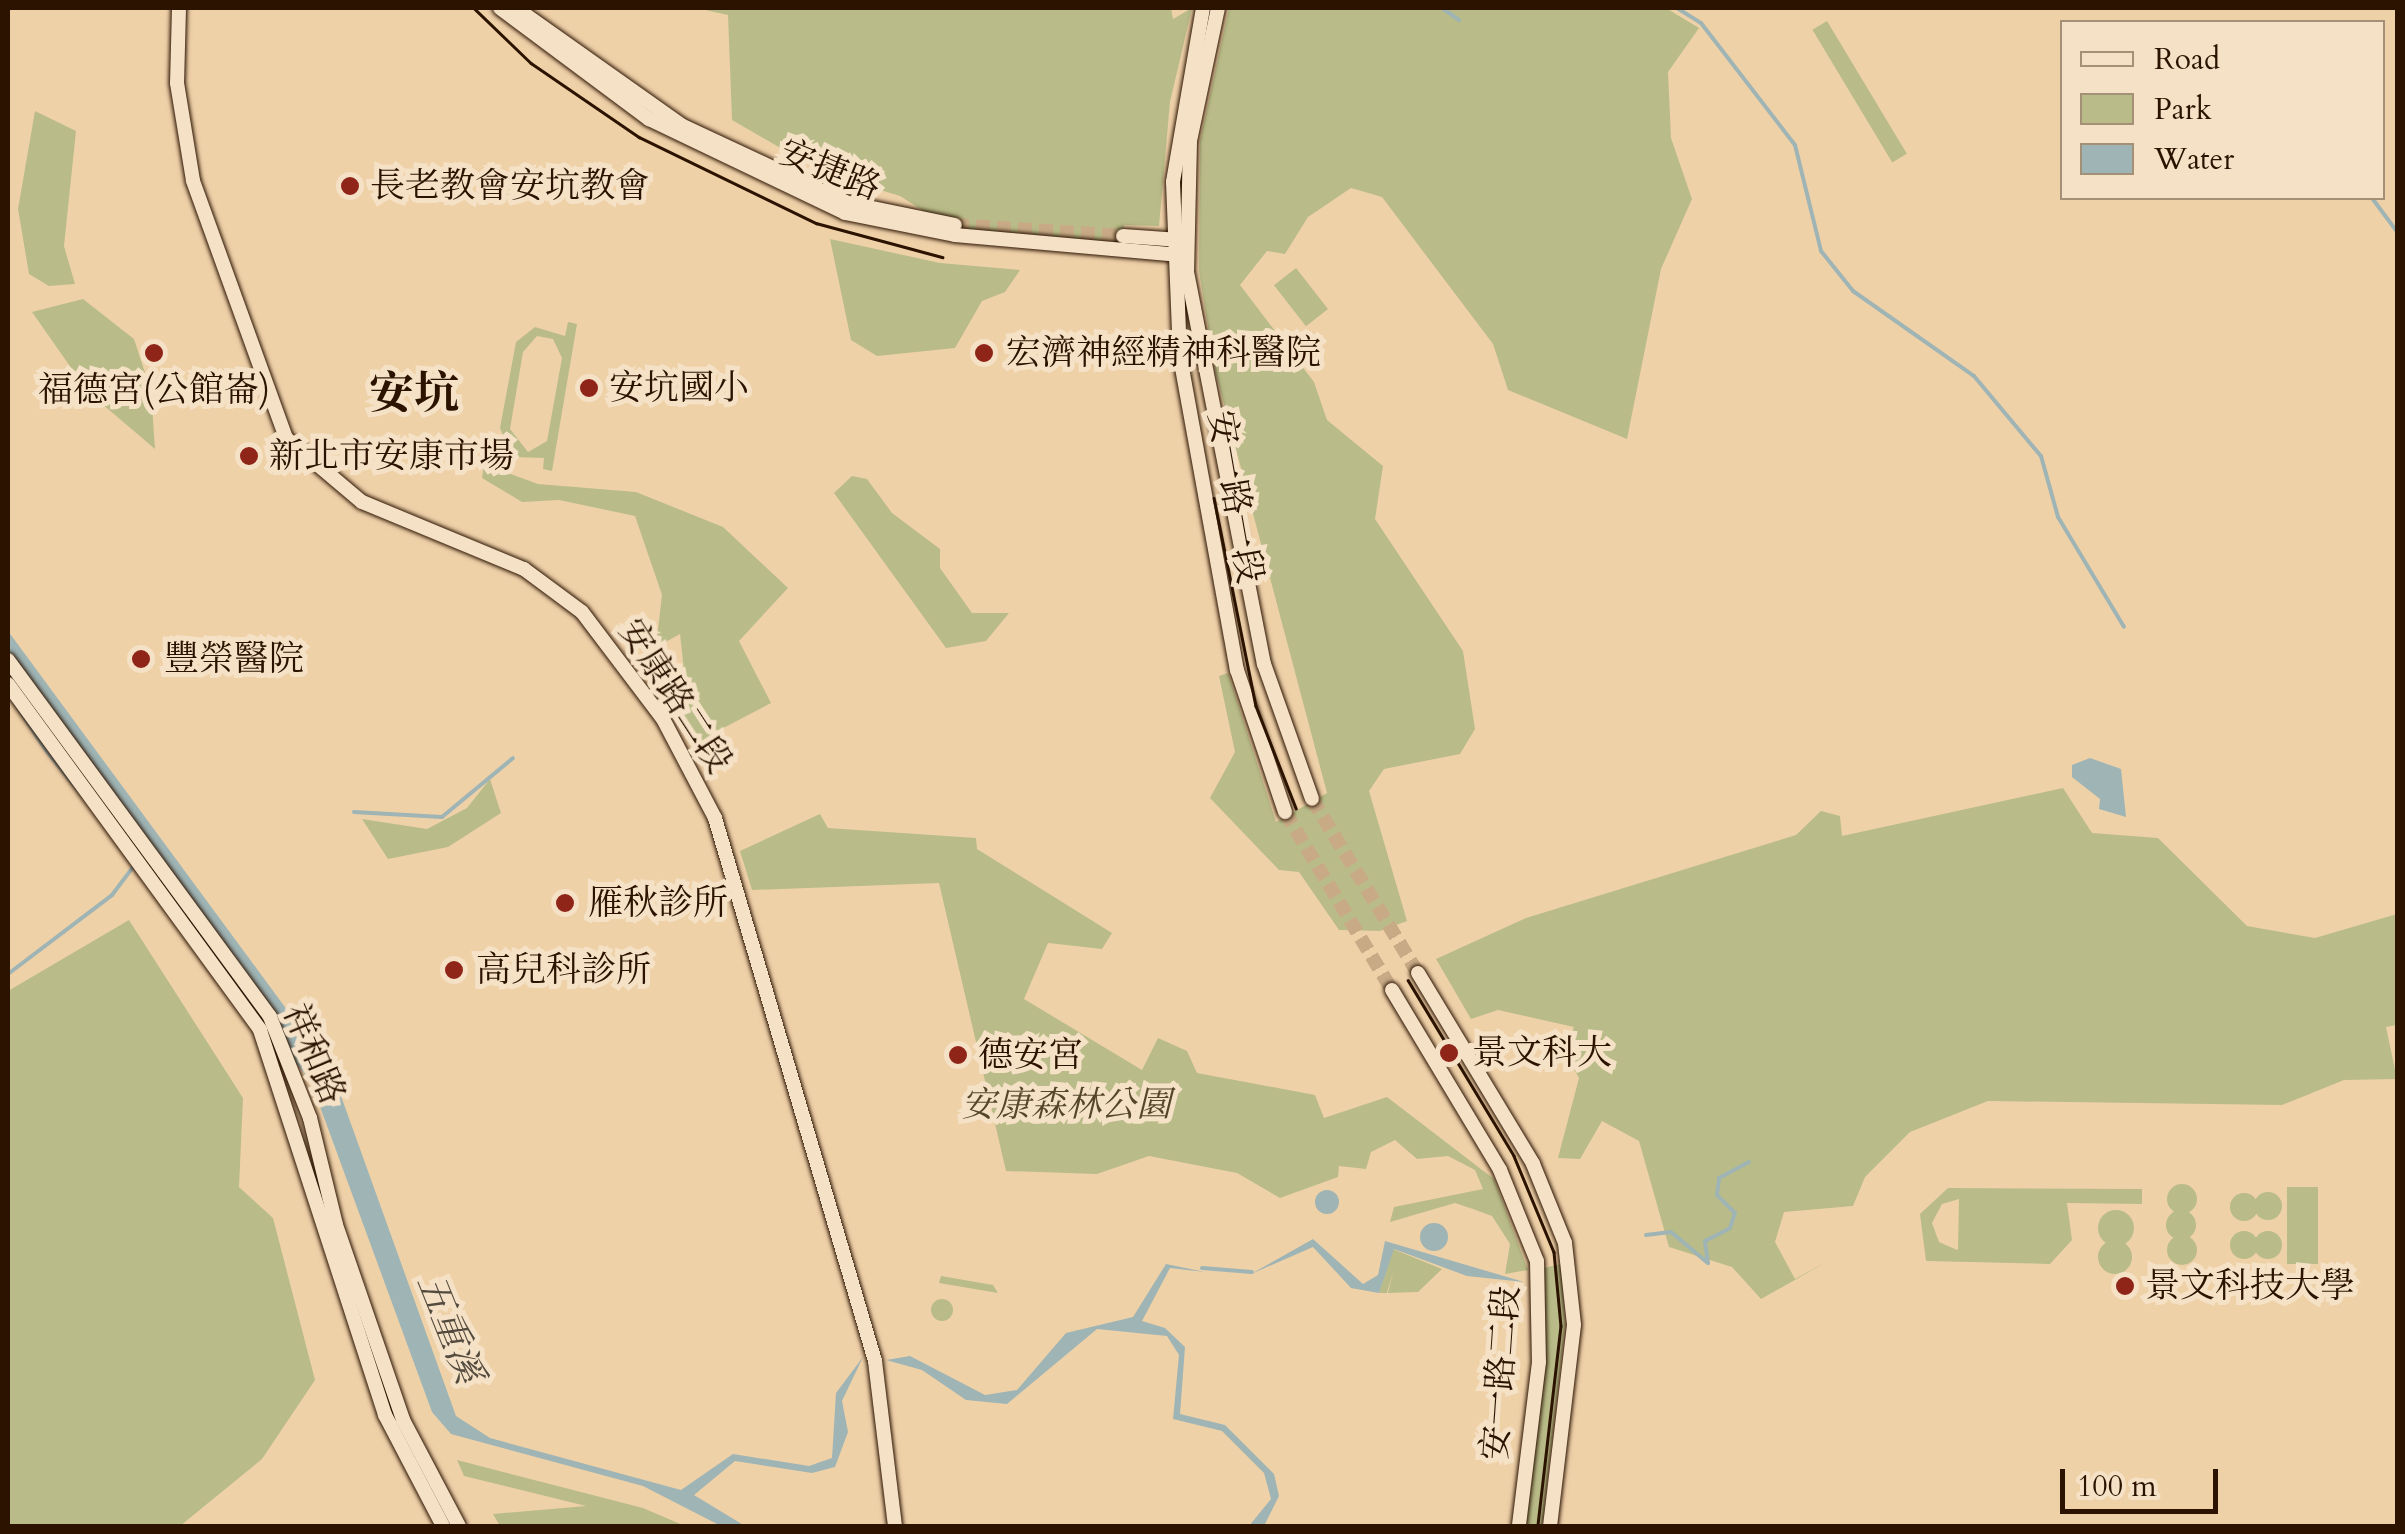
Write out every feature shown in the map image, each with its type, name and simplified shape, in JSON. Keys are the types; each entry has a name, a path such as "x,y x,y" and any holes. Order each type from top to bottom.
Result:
{"street":[{"name":"安康路二段","path":"178,8 176,83 192,181 286,438 362,502 524,569 582,612 663,719 716,818 875,1361 895,1526"},
{"name":"安捷路","path":"500,8 585,77 677,134 832,208 920,225 1179,247"},
{"name":"安捷路","path":"516,8 668,118 823,193 920,225 956,225"},
{"name":"安一路一段","path":"1202,8 1181,103 1179,247 1192,438 1237,670 1285,812"},
{"name":"安一路一段","path":"1218,8 1195,105 1179,247 1264,664 1312,800"},
{"path":"1123,236 1179,247"},
{"name":"祥和路","path":"8,660 139,850 235,977 292,1066 402,1420 459,1526"},
{"name":"祥和路","path":"8,684 18,707 139,850"},
{"path":"8,695 18,707"},
{"name":"安一路二段","path":"1418,973 1556,1213 1574,1325 1550,1526"},
{"name":"祥和路","path":"235,977 296,1120 398,1450 443,1526"},
{"name":"安一路二段","path":"1392,990 1500,1170 1527,1227 1540,1292 1518,1526"}],"green space":[{"path":"696,8 1171,8 1173,19 1192,8 1170,102 1159,226 1124,225 1122,243 955,231 900,196 822,172 732,120 728,15"},
{"path":"1229,8 1666,8 1699,28 1668,72 1671,138 1692,199 1661,269 1627,439 1508,390 1493,344 1382,197 1351,188 1308,217 1285,254 1267,251 1240,285 1314,382 1327,420 1383,466 1375,519 1463,651 1475,729 1460,754 1384,769 1369,791 1407,921 1380,931 1339,930 1299,872 1279,870 1210,798 1235,752 1219,676 1228,673 1276,822 1327,793 1215,370 1199,271 1200,141"},
{"path":"1827,21 1907,154 1892,163 1812,30"},
{"path":"35,111 76,131 64,246 75,284 49,286 29,274 18,209"},
{"path":"830,239 940,263 1020,270 1005,292 982,301 955,348 877,356 851,340"},
{"path":"1296,268 1328,309 1306,326 1274,285"},
{"path":"83,299 134,339 151,391 155,449 88,392 32,312"},
{"path":"568,322 577,324 552,471 543,469 544,458 512,457 500,428 516,342 535,327 565,336","holes":["537,336 553,339 562,358 547,441 528,452 510,429 523,352"]},
{"path":"484,464 538,484 636,492 723,527 788,588 739,641 771,703 710,735 696,755 670,710 687,698 680,634 662,644 657,638 662,595 635,516 559,500 522,502 482,478"},
{"path":"852,476 867,479 892,513 940,549 940,568 972,613 1009,613 986,641 946,648 834,493"},
{"path":"490,779 501,813 448,847 388,859 362,819 427,829 467,808"},
{"path":"2063,788 2092,833 2158,838 2247,926 2315,938 2397,914 2397,1025 2386,1027 2397,1079 2344,1080 2282,1105 1988,1101 1910,1132 1865,1177 1853,1206 1784,1212 1775,1242 1795,1279 1832,1259 1761,1299 1732,1267 1669,1247 1639,1141 1602,1121 1580,1159 1558,1158 1579,1078 1563,1051 1574,1027 1498,1010 1471,1019 1436,959 1526,918 1796,835 1821,811 1840,816 1842,836"},
{"name":"安康森林公園","path":"820,814 828,828 976,838 977,849 1112,933 1102,949 1048,943 1024,999 1142,1070 1158,1038 1187,1051 1197,1073 1315,1095 1324,1118 1387,1097 1494,1179 1528,1270 1505,1274 1510,1244 1492,1216 1473,1209 1455,1203 1390,1222 1394,1207 1483,1189 1475,1170 1448,1156 1417,1159 1395,1140 1371,1152 1366,1169 1339,1166 1338,1177 1280,1198 1237,1173 1149,1156 1097,1174 1006,1171 939,883 752,890 740,851"},
{"path":"129,920 243,1098 239,1187 273,1218 315,1380 262,1459 180,1526 8,1526 8,991"},
{"path":"2182,1184 2193,1188 2197,1199 2193,1210 2182,1214 2171,1210 2167,1199 2171,1188"},
{"path":"2287,1187 2318,1187 2318,1264 2287,1264"},
{"path":"1948,1188 2142,1189 2142,1204 2067,1203 2072,1240 2050,1264 1926,1261 1920,1214","holes":["1959,1199 1958,1249 1939,1242 1932,1223 1942,1204"]},
{"path":"2268,1192 2278,1196 2282,1206 2278,1216 2268,1220 2258,1216 2254,1206 2258,1196"},
{"path":"2244,1193 2254,1197 2258,1207 2254,1217 2244,1221 2234,1217 2230,1207 2234,1197"},
{"path":"2116,1210 2129,1215 2134,1228 2129,1241 2116,1246 2103,1241 2098,1228 2103,1215"},
{"path":"2181,1210 2192,1214 2196,1225 2192,1236 2181,1240 2170,1236 2166,1225 2170,1214"},
{"path":"2244,1231 2254,1235 2258,1245 2254,1255 2244,1259 2234,1255 2230,1245 2234,1235"},
{"path":"2268,1231 2278,1235 2282,1245 2278,1255 2268,1259 2258,1255 2254,1245 2258,1235"},
{"path":"2182,1235 2193,1239 2197,1250 2193,1261 2182,1265 2171,1261 2167,1250 2171,1239"},
{"path":"2115,1240 2127,1245 2132,1257 2127,1269 2115,1274 2103,1269 2098,1257 2103,1245"},
{"path":"1393,1249 1442,1269 1418,1292 1388,1293 1393,1272 1387,1293 1379,1293"},
{"path":"1561,1264 1565,1325 1542,1526 1526,1526 1546,1363 1544,1268"},
{"path":"941,1276 993,1285 998,1293 939,1283"},
{"path":"942,1299 950,1302 950,1318 942,1321 934,1318 931,1310 934,1302"},
{"path":"457,1460 643,1508 685,1526 500,1526 493,1514 586,1506 464,1476"}],"water":[{"name":"五重溪","path":"8,631 332,1071 456,1416 490,1438 681,1490 733,1454 809,1466 832,1458 836,1393 863,1357 842,1401 848,1432 835,1467 812,1473 735,1461 694,1495 745,1526 721,1526 643,1486 451,1434 432,1412 311,1082 44,751 8,696"},
{"path":"2090,758 2121,769 2126,817 2099,809 2100,799 2072,777 2072,765"},
{"path":"1322,1190 1332,1190 1339,1202 1332,1214 1322,1214 1315,1207 1315,1197"},
{"path":"1434,1223 1444,1227 1448,1237 1444,1247 1434,1251 1424,1247 1420,1237 1424,1227"},
{"path":"1313,1239 1363,1284 1378,1275 1385,1241 1524,1282 1467,1276 1394,1249 1379,1293 1351,1288 1313,1247 1251,1274"},
{"path":"1166,1264 1205,1272 1170,1268 1142,1321 1165,1328 1185,1347 1180,1414 1225,1425 1274,1474 1279,1496 1264,1526 1249,1526 1271,1499 1264,1473 1222,1431 1173,1419 1179,1355 1167,1336 1097,1329 1007,1404 966,1400 922,1370 886,1360 910,1356 985,1395 1017,1390 1066,1333 1133,1317"}],"waterway":[{"path":"1442,8 1459,20"},
{"path":"1677,8 1701,23 1795,145 1821,251 1853,291 1974,376 2041,456 2058,517 2124,627"},
{"path":"2373,200 2398,233"},
{"path":"354,812 442,817 513,758"},
{"path":"8,974 112,895 135,864"},
{"path":"1646,1235 1671,1232 1708,1263 1705,1241 1730,1228 1735,1213 1717,1195 1719,1178 1749,1162"},
{"path":"1202,1268 1252,1272"}],"tunnel":[{"path":"955,225 1123,236"},
{"path":"1312,799 1418,973"},
{"path":"1285,812 1392,990"}],"tram line":[{"path":"474,8 531,63 639,137 816,223 942,257"},
{"path":"1214,498 1256,706 1296,808"},
{"path":"1408,980 1514,1156 1554,1252 1561,1326 1538,1526"}],"place":[{"name":"長老教會安坑教會","path":"350,186"},
{"name":"福德宮(公館崙)","path":"154,353"},
{"name":"宏濟神經精神科醫院","path":"984,353"},
{"name":"安坑國小","path":"589,388"},
{"name":"新北市安康市場","path":"249,456"},
{"name":"豐榮醫院","path":"141,659"},
{"name":"雁秋診所","path":"565,903"},
{"name":"高兒科診所","path":"454,970"},
{"name":"景文科大","path":"1449,1053"},
{"name":"德安宮","path":"958,1055"},
{"name":"景文科技大學","path":"2125,1286"}],"district":[{"name":"安坑","path":"414,394"}]}
